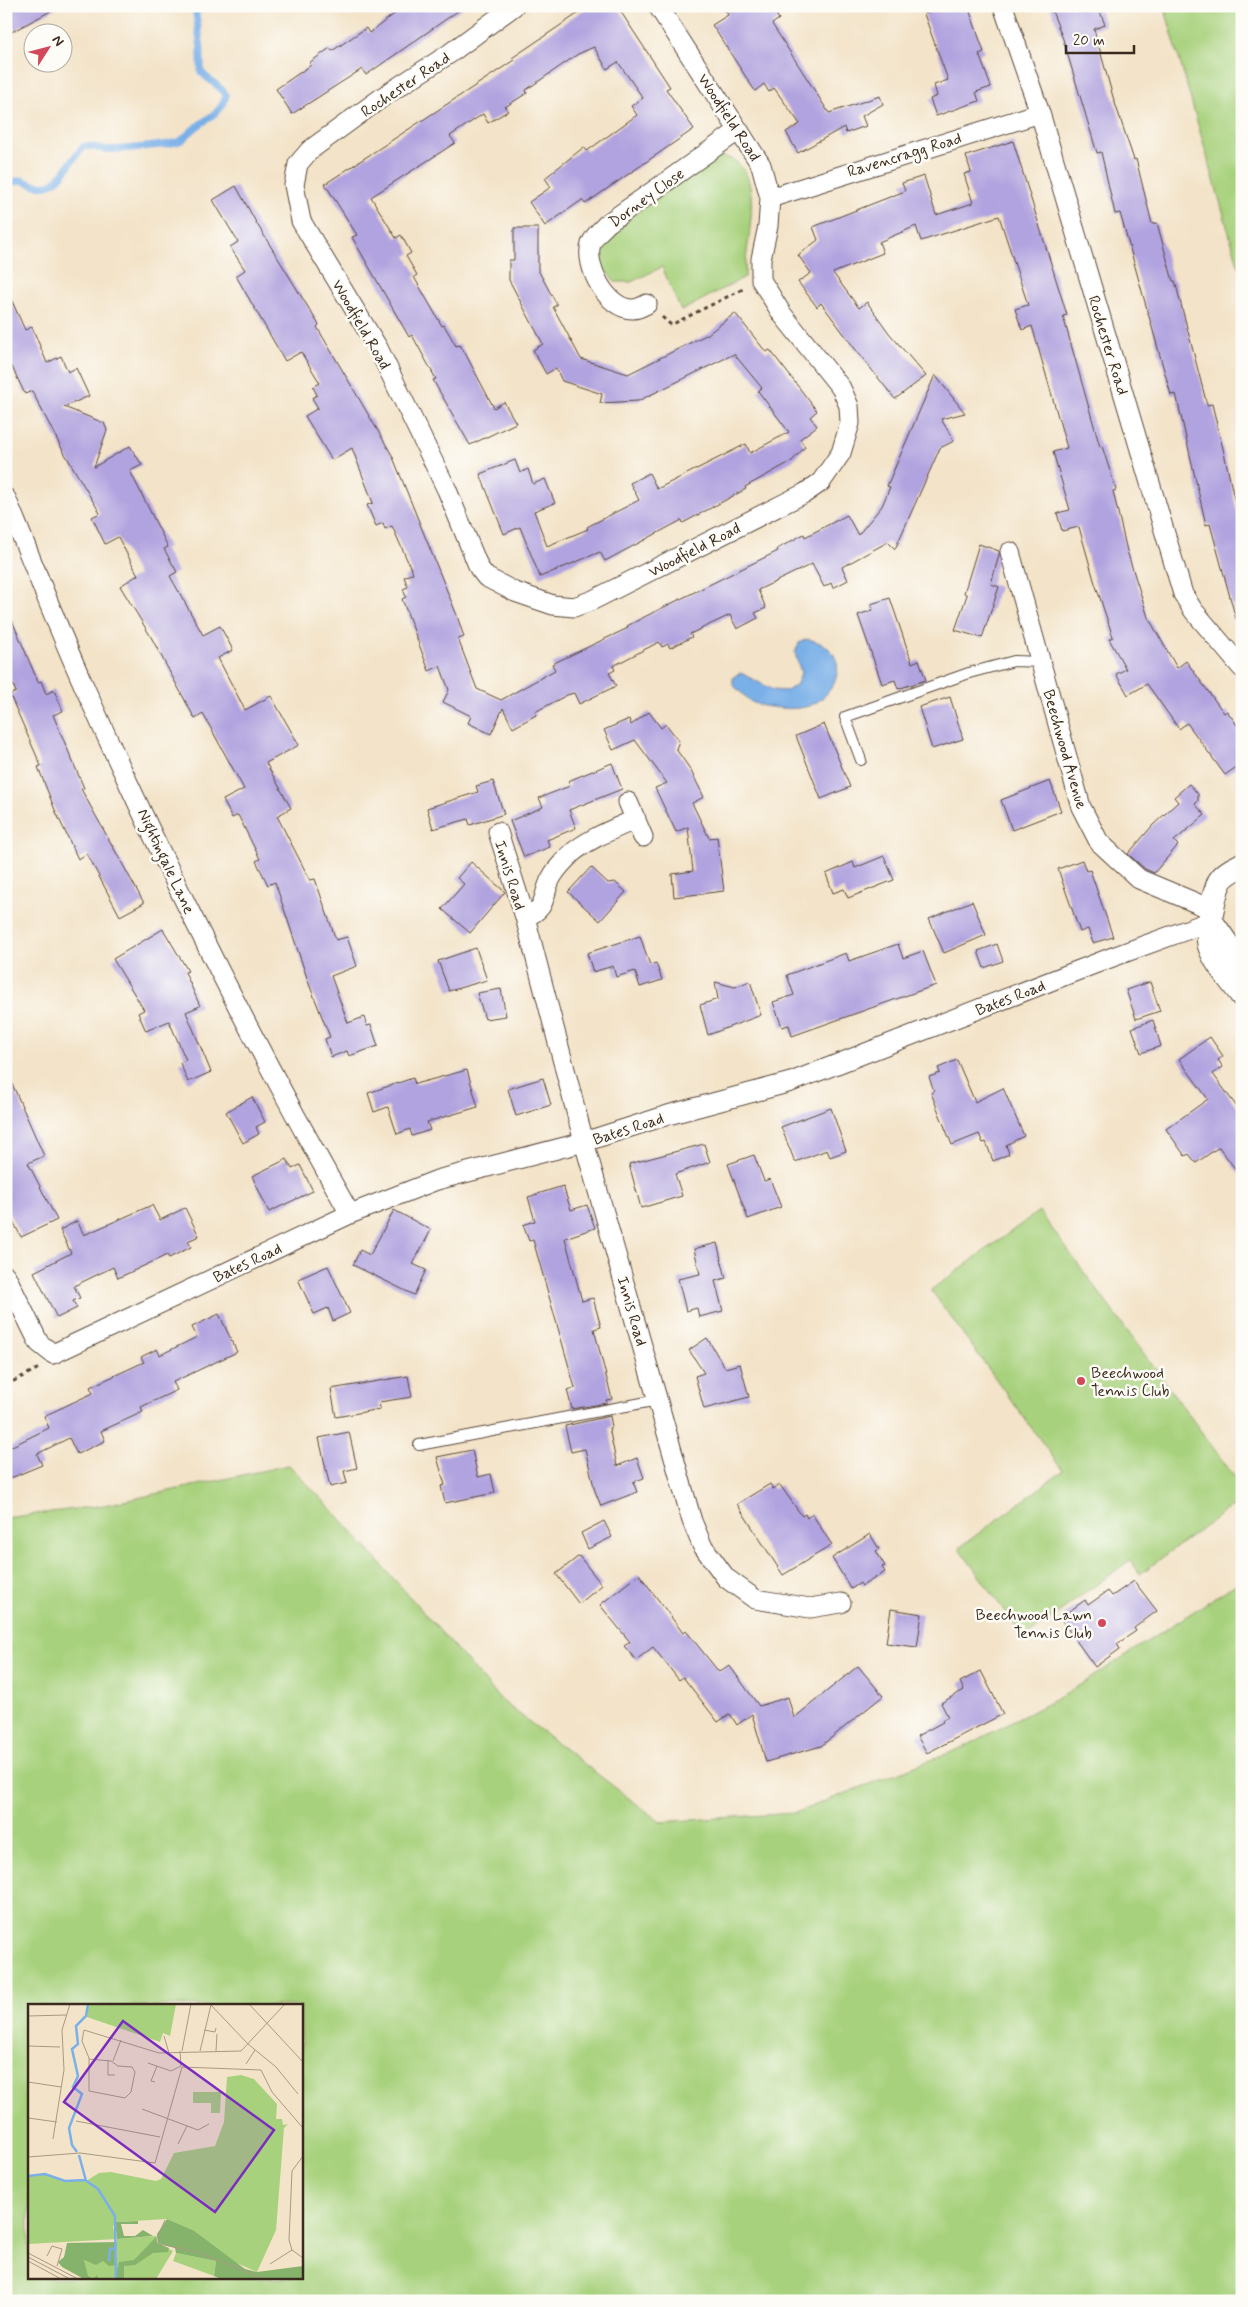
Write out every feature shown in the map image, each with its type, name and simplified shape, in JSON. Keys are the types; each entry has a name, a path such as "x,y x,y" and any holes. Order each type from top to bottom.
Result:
{"street":[{"name":"Rochester Road","path":"298,164 310,150 384,96 450,54 514,6"},
{"name":"Woodfield Road","path":"298,164 294,185 301,221 378,348 447,490 479,568 486,577 553,605 574,606 593,600 805,493 821,482 841,453 850,423 849,406 840,388 782,314 761,280 761,259 768,226 770,198 760,165 658,6"},
{"name":"Rochester Road","path":"1003,6 1040,112 1183,594 1193,610 1242,668"},
{"name":"Ravencragg Road","path":"770,198 1040,112"},
{"name":"Dorney Close","path":"647,304 632,309 623,308 606,294 591,266 589,254 597,233 608,223 739,130"},
{"name":"Nightingale Lane","path":"6,498 84,685 186,902 307,1138 350,1214"},
{"name":"Beechwood Avenue","path":"1010,552 1080,807 1099,842 1139,879 1212,915"},
{"path":"628,802 643,837"},
{"name":"Innis Road","path":"524,918 536,914 545,900 552,876 571,854 636,819"},
{"name":"Innis Road","path":"498,832 524,918 584,1142 692,1521 702,1545 726,1578 755,1599 810,1608 841,1603"},
{"path":"1242,865 1221,880 1216,891 1209,944 1218,962 1242,995"},
{"name":"Bates Road","path":"53,1354 350,1214 437,1180 584,1142 668,1115 791,1082 1110,958 1212,915"},
{"path":"1212,915 1242,966"},
{"path":"6,1276 39,1343 53,1354"}],"lane":[{"path":"861,760 845,718 968,673 1014,662 1041,662"},
{"path":"419,1444 658,1400"}],"path":[{"path":"647,304 671,325 761,280"},
{"path":"6,1384 45,1365 53,1354"}],"green space":[{"path":"1164,6 1242,6 1242,278"},
{"path":"715,156 733,160 744,170 750,186 750,224 745,277 681,311 662,267 631,282 616,282 606,272 601,260 601,248 607,235"},
{"name":"Beechwood Tennis Club","path":"1039,1211 1242,1487 1242,1499 1140,1574 1130,1560 1024,1638 959,1548 1063,1471 931,1290"},
{"path":"289,1465 340,1518 502,1701 660,1822 795,1813 964,1747 1066,1694 1242,1580 1242,2301 6,2301 6,1518 105,1505"}],"water":[{"path":"806,639 819,643 829,649 835,656 837,665 837,675 833,685 817,702 809,706 794,708 764,706 750,701 733,685 733,677 741,673 773,690 787,691 797,684 801,673 795,653 799,643"}],"building":[{"path":"6,6 60,6 30,22 22,22 22,26 6,35"},
{"path":"405,6 465,6 366,75 362,69 292,114 276,89 311,65 309,63 330,48 332,51 366,28 369,33"},
{"path":"589,6 617,6 670,87 666,89 694,129 585,204 582,200 545,226 529,202 551,187 545,178 584,147 587,151 637,115 631,106 643,98 618,62 607,69 594,47 578,54 526,90 527,93 505,107 508,111 488,123 483,114 450,136 455,143 371,197 396,238 401,235 411,253 406,256 417,275 414,277 442,326 444,325 456,346 460,345 465,353 494,408 504,402 516,423 470,445 433,380 436,379 412,335 409,337 352,237 357,235 325,184 514,60 512,58"},
{"path":"723,6 771,6 779,19 772,24 829,113 880,96 883,104 862,116 866,126 846,133 844,127 798,153 786,132 800,124 774,88 769,92 764,84 755,91 712,25 728,15"},
{"path":"932,6 968,6 984,52 979,54 991,87 976,92 979,101 936,116 930,99 937,96 934,85 948,80 924,14 934,11"},
{"path":"1050,6 1098,6 1105,25 1094,29 1113,97 1134,160 1136,159 1152,224 1157,223 1173,281 1175,281 1207,405 1212,404 1225,457 1242,535 1242,618 1236,619 1210,524 1206,525 1176,394 1171,395 1120,213 1115,214 1101,152 1097,153 1063,39"},
{"path":"1013,141 1067,315 1063,316 1100,447 1102,446 1116,490 1113,491 1127,551 1148,617 1177,668 1186,661 1224,713 1227,711 1242,732 1242,763 1225,775 1187,723 1179,729 1147,684 1128,695 1116,674 1126,669 1109,639 1113,637 1079,527 1062,531 1057,513 1070,510 1053,452 1067,448 1032,326 1022,330 1015,309 1028,305 999,216 921,241 916,226 879,242 883,253 833,273 859,308 867,302 889,333 926,376 895,399 821,303 817,307 798,282 811,273 798,255 818,240 813,227 905,191 902,183 924,176 936,215 973,203 964,174 971,172 966,156"},
{"path":"236,186 319,325 317,327 392,455 456,613 464,637 458,639 477,689 501,700 555,670 552,664 628,628 627,626 654,612 778,551 777,549 804,534 805,537 847,515 858,535 882,506 890,487 887,486 935,375 965,413 941,419 954,441 940,448 895,549 888,542 842,567 848,580 833,588 831,583 824,587 812,564 758,590 766,608 755,613 758,618 737,629 730,615 690,634 692,637 670,648 668,644 662,647 659,642 613,666 615,670 609,673 616,686 579,704 574,693 567,695 535,712 536,715 513,728 503,708 491,734 468,723 471,716 443,702 449,690 440,666 429,671 402,599 406,597 403,589 408,587 404,577 413,573 392,526 385,529 383,523 376,526 367,505 373,503 352,448 332,460 305,416 318,408 312,398 317,395 313,387 320,383 301,352 285,361 236,276 245,270 230,247 238,242 213,200"},
{"path":"514,228 538,228 538,270 557,305 553,307 581,359 628,374 708,334 735,313 766,352 770,350 817,411 810,417 817,426 800,439 805,447 792,461 745,487 746,489 683,523 682,520 605,561 600,552 540,577 520,527 504,534 480,474 515,460 520,473 528,469 533,484 545,479 555,503 534,511 547,546 588,529 587,527 639,500 630,483 649,473 657,489 746,444 750,453 789,432 758,391 762,388 734,354 638,401 600,403 602,394 562,381 556,368 546,374 533,350 543,344 509,280 509,260 514,260"},
{"path":"6,288 25,330 32,327 47,363 61,356 68,372 76,368 89,396 64,407 104,423 107,430 94,467 130,446 142,465 130,471 168,547 164,549 177,572 170,576 203,635 220,626 233,650 218,658 245,710 271,696 299,745 266,763 291,808 277,816 310,880 315,879 336,940 347,937 357,966 331,976 348,1023 364,1017 367,1026 371,1025 378,1046 349,1056 347,1051 331,1057 325,1039 330,1037 309,984 275,882 268,885 256,861 260,859 238,815 232,818 223,800 244,789 203,714 195,719 151,637 120,586 138,575 118,537 105,544 92,517 100,513 62,449 32,391 25,394 12,367 6,370"},
{"path":"979,544 999,551 991,584 999,587 982,638 955,630 967,595 964,593"},
{"path":"890,598 912,663 919,660 926,680 898,689 895,680 882,684 858,615 873,610 871,604"},
{"path":"6,606 38,682 41,681 46,694 54,690 63,711 53,715 84,788 81,789 144,903 120,916 87,854 78,859 55,810 38,767 41,766 10,695 16,692 6,668"},
{"path":"950,697 963,739 932,749 919,707"},
{"path":"649,712 661,728 666,724 679,741 676,749 690,769 704,797 692,803 709,838 717,837 724,891 674,897 672,874 693,871 688,827 676,832 655,788 667,783 635,740 613,750 604,730 629,719 631,725"},
{"path":"824,724 850,787 821,799 796,736"},
{"path":"612,763 622,789 569,810 576,828 547,840 550,847 524,857 510,821 543,807 539,798 570,786 568,781"},
{"path":"493,781 504,814 470,825 468,819 433,829 427,808 478,792 476,786"},
{"path":"1050,781 1061,811 1012,830 1001,800"},
{"path":"1189,784 1198,794 1198,801 1195,804 1205,815 1174,841 1178,845 1154,873 1145,869 1128,854 1153,825 1178,802 1174,797"},
{"path":"884,856 894,880 848,898 844,889 833,893 826,874 853,862 855,868"},
{"path":"1082,860 1086,871 1090,870 1113,937 1093,943 1088,929 1080,932 1058,869"},
{"path":"471,862 505,892 470,933 442,909 464,884 457,878"},
{"path":"591,867 608,883 615,882 626,892 600,921 568,892"},
{"path":"972,901 986,935 944,953 929,919"},
{"path":"163,929 188,971 185,972 200,1006 186,1012 211,1072 188,1082 180,1063 186,1060 169,1021 146,1031 138,1013 144,1010 113,959"},
{"path":"640,936 650,965 656,963 662,980 640,987 635,971 616,977 613,966 593,972 587,953"},
{"path":"898,944 903,958 923,951 936,985 792,1036 789,1025 782,1027 773,1002 794,995 787,975 846,953 849,961"},
{"path":"997,944 1003,961 984,968 978,951"},
{"path":"476,948 487,980 449,991 438,961"},
{"path":"750,981 761,1015 708,1035 700,1005 718,999 715,982 735,987"},
{"path":"1150,982 1160,1011 1136,1019 1126,990"},
{"path":"501,989 506,1016 485,1019 477,993"},
{"path":"1153,1020 1161,1046 1141,1053 1132,1028"},
{"path":"1210,1037 1223,1056 1218,1060 1223,1067 1213,1074 1242,1114 1242,1178 1219,1147 1196,1163 1189,1154 1185,1156 1166,1129 1208,1099 1179,1059"},
{"path":"957,1060 975,1102 1003,1088 1024,1136 1006,1145 1009,1154 993,1161 986,1142 983,1143 979,1134 952,1145 931,1093 934,1091 929,1077 940,1073 938,1068"},
{"path":"6,1070 44,1156 28,1163 57,1220 21,1237 6,1207"},
{"path":"467,1070 478,1107 427,1122 430,1130 412,1136 410,1129 397,1134 388,1107 374,1112 368,1093 413,1078 415,1084"},
{"path":"543,1078 551,1105 516,1116 508,1089"},
{"path":"252,1097 265,1122 256,1127 259,1134 243,1143 226,1112"},
{"path":"831,1108 846,1151 830,1157 827,1150 795,1162 781,1127"},
{"path":"704,1144 710,1162 675,1174 682,1196 641,1208 629,1164"},
{"path":"754,1155 764,1181 770,1179 781,1207 748,1219 728,1164"},
{"path":"287,1159 292,1169 300,1165 313,1191 269,1212 252,1176"},
{"path":"563,1186 571,1210 587,1205 595,1228 565,1238 582,1301 593,1298 601,1327 594,1329 612,1399 606,1400 607,1403 572,1409 567,1390 575,1388 533,1240 529,1241 523,1225 535,1221 528,1197"},
{"path":"152,1205 160,1220 185,1208 199,1236 188,1241 191,1247 169,1258 167,1255 118,1278 113,1267 74,1286 80,1298 73,1301 77,1308 57,1318 34,1272 71,1253 60,1230 77,1221 84,1235"},
{"path":"394,1210 431,1230 413,1264 426,1270 414,1295 353,1265 360,1250 370,1255"},
{"path":"717,1243 726,1278 715,1281 723,1311 699,1317 697,1308 686,1311 678,1279 700,1274 694,1249"},
{"path":"328,1266 350,1313 333,1321 328,1308 314,1314 298,1279"},
{"path":"219,1314 237,1352 173,1382 177,1390 141,1407 143,1412 101,1431 105,1441 77,1454 69,1438 37,1454 42,1465 6,1480 6,1449 49,1428 44,1416 93,1393 90,1387 144,1362 141,1357 157,1349 160,1355 197,1337 192,1327"},
{"path":"707,1338 725,1368 740,1364 749,1397 704,1409 695,1376 704,1373 689,1350"},
{"path":"408,1376 412,1397 379,1402 380,1409 336,1417 331,1389"},
{"path":"610,1416 612,1427 609,1428 617,1466 637,1458 644,1478 633,1482 637,1492 601,1506 595,1491 585,1449 571,1452 565,1426"},
{"path":"349,1432 357,1468 344,1471 347,1483 330,1487 319,1438"},
{"path":"472,1450 478,1477 491,1474 495,1493 445,1503 441,1486 445,1485 437,1457"},
{"path":"770,1484 773,1489 780,1485 802,1516 805,1514 807,1518 812,1514 832,1545 783,1575 737,1504"},
{"path":"604,1521 612,1537 588,1549 581,1533"},
{"path":"870,1534 879,1549 876,1551 885,1566 882,1567 885,1572 862,1586 860,1583 851,1589 832,1558"},
{"path":"579,1556 602,1585 579,1604 556,1574"},
{"path":"639,1574 683,1633 686,1631 719,1672 729,1665 759,1706 788,1697 794,1718 858,1666 883,1696 821,1746 766,1762 752,1714 737,1725 730,1714 718,1722 683,1677 679,1680 653,1647 636,1660 624,1646 630,1642 600,1605"},
{"name":"Beechwood Lawn Tennis Club","path":"1134,1581 1157,1611 1134,1628 1136,1631 1117,1644 1120,1649 1095,1667 1060,1618 1085,1600 1088,1605 1108,1591 1112,1596"},
{"path":"891,1609 922,1614 917,1647 886,1643"},
{"path":"981,1671 1003,1714 927,1753 917,1736 943,1722 942,1720 948,1717 941,1703 964,1690 960,1682"}],"waterway":[{"path":"6,184 22,180 35,185 45,186 53,183 84,146 117,149 156,146 177,142 217,111 223,104 226,95 201,72 197,6"}],"place":[{"name":"Beechwood Tennis Club","path":"1081,1381"},
{"name":"Beechwood Lawn Tennis Club","path":"1102,1623"}]}
